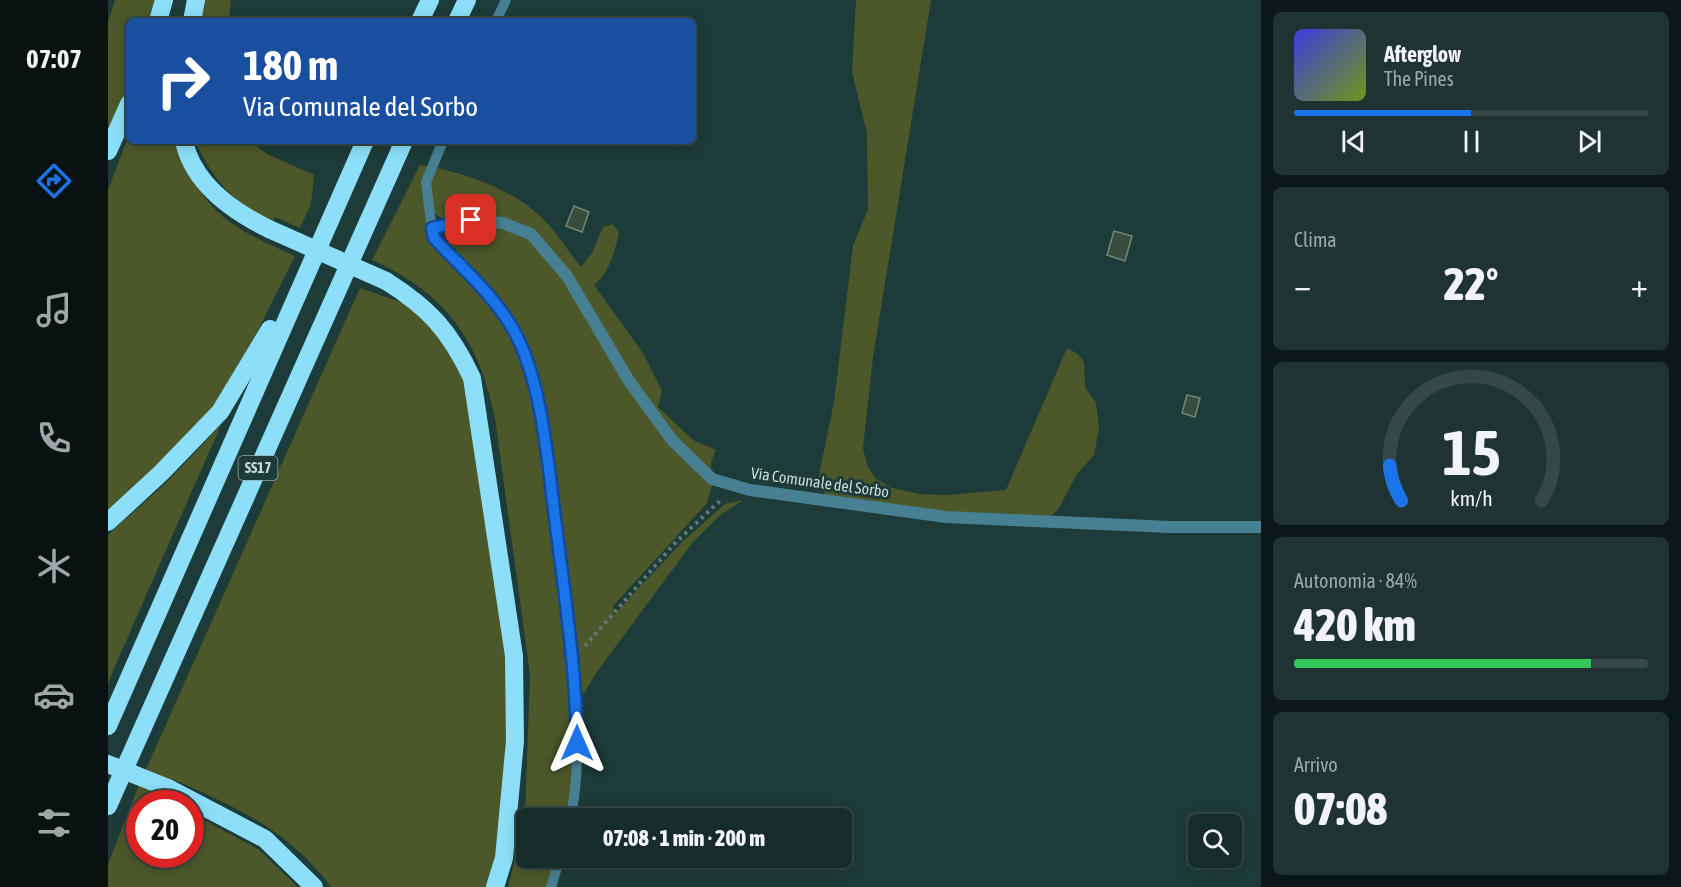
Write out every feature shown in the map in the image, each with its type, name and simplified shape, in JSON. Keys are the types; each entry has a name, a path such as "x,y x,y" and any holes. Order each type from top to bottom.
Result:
{"highway":[{"path":"159,18 164,0"},
{"path":"193,18 196,0"},
{"path":"421,18 429,0"},
{"path":"458,18 467,0"},
{"path":"108,151 126,111"},
{"path":"185,144 199,174 218,198 244,217 386,281 413,298 434,318 458,347 472,378 514,656 515,741 504,858 495,887"},
{"name":"SS17","path":"108,726 364,144"},
{"name":"SS17","path":"108,806 403,144"},
{"path":"108,522 161,474 220,412 276,318 329,219"},
{"path":"108,764 168,788 265,839 314,887"}],"street":[{"name":"Via Comunale del Sorbo","path":"432,228 471,220 503,223 531,234 567,276 629,381 672,440 712,478 750,490 946,517 1170,527 1261,527"}],"lane":[{"path":"497,18 506,0"},
{"path":"441,144 426,182 434,238 495,305 514,331 528,364 546,447 573,661 577,743 573,808"},
{"path":"551,887 557,868"}],"path":[{"path":"573,661 603,622 676,542 724,497 738,487"}],"green space":[{"path":"115,0 159,0 153,18 126,18 126,93 108,137 108,22"},
{"path":"204,0 231,0 229,18 201,18"},
{"path":"856,0 931,0 873,357 863,448 867,465 875,478 892,488 919,494 947,495 1006,490 1067,348 1078,354 1084,362 1085,387 1096,403 1099,429 1094,455 1077,474 1058,510 1050,516 911,510 826,499 819,475 834,402 853,246 868,209 867,133 852,72"},
{"path":"126,143 177,144 178,150 206,199 224,218 247,233 295,256 255,336 209,413 108,517 108,190"},
{"path":"196,144 253,144 267,154 314,175 311,204 300,228 275,217 272,222 246,207 217,179"},
{"path":"420,165 485,182 515,197 541,217 581,267 592,253 603,227 613,224 619,233 613,255 608,268 594,285 643,353 662,391 658,407 693,440 716,450 711,463 712,485 707,503 613,606 614,615 682,542 725,504 743,500 719,516 693,542 596,673 583,695 561,549 545,412 532,365 514,323 496,295 475,270 452,250 441,218 434,213 431,241 493,307 511,333 525,366 542,447 573,704 574,762 568,808 525,808 530,674 495,418 488,390 469,342 439,304 398,273 372,260"},
{"path":"360,288 411,306 431,321 467,380 509,657 511,741 500,857 491,887 331,887 315,867 279,835 238,810 204,793 204,790 197,790 172,779 167,790 137,790"},
{"path":"221,425 108,684 108,535 168,481"},
{"path":"126,818 126,868 204,868 204,820 258,849 298,887 108,887 108,864"},
{"path":"516,854 516,868 553,868 548,887 508,887"}],"building":[{"path":"574,206 589,212 582,232 566,226"},
{"path":"1114,231 1132,236 1125,261 1107,255"},
{"path":"1187,395 1200,398 1195,417 1182,413"}],"route":[{"path":"471,220 432,228 434,238 495,305 514,331 528,364 546,447 573,661 577,705 577,743"}]}
